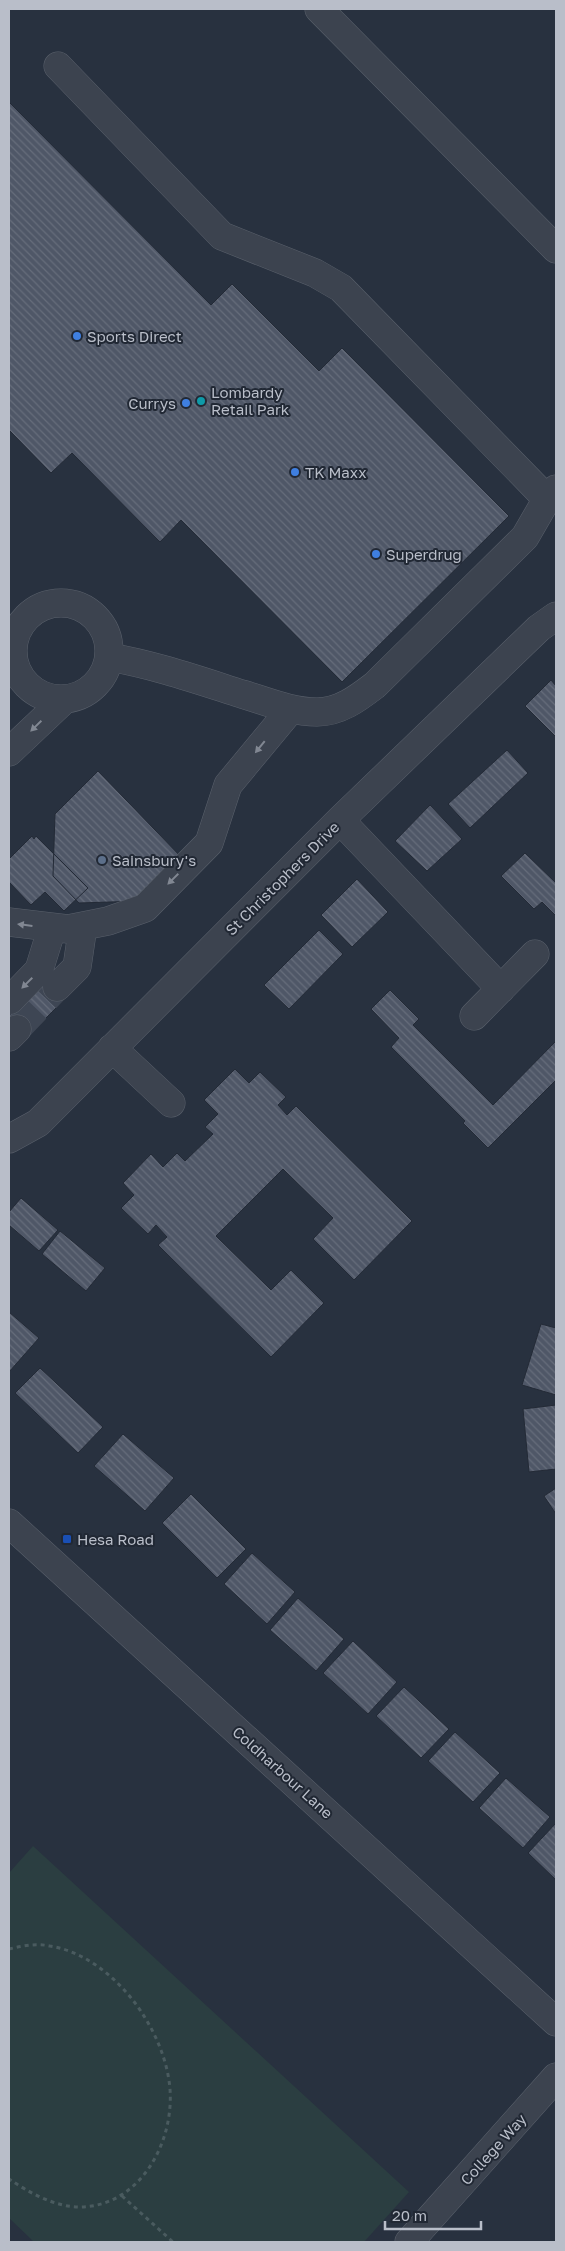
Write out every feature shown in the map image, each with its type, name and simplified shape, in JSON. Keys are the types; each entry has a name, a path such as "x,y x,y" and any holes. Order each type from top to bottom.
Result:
{"street":[{"path":"319,9 556,249"},
{"path":"58,66 222,236 315,273 341,288 552,494 524,537 375,685 355,700 336,708 318,712 291,709 148,664 109,657"},
{"path":"67,602 82,607 94,616 104,628 108,642 109,657 104,673 94,687 80,696 64,700 48,698 33,691 11,668 14,640 18,628 17,614 52,603 67,602"},
{"name":"St Christophers Drive","path":"9,1139 38,1123 340,820 539,628 556,616"},
{"path":"9,752 64,700"},
{"path":"9,922 68,929 108,921 145,908 209,843 228,785 291,709"},
{"path":"340,820 500,989"},
{"path":"57,987 77,967 83,926"},
{"path":"9,998 10,1000 40,970 52,928"},
{"path":"474,1016 535,954"},
{"path":"112,1048 171,1103"},
{"name":"Coldharbour Lane","path":"11,1530 556,2022"},
{"name":"College Way","path":"409,2242 556,2077"}],"path":[{"path":"9,1949 22,1946 51,1946 67,1951 98,1967 124,1988 154,2034 162,2052 170,2088 166,2125 154,2160 135,2186 122,2196 98,2205 77,2208 41,2197 9,2179"},
{"path":"122,2196 173,2242"}],"shaded area":[{"path":"33,1846 409,2192 364,2242 34,2242 9,2218 9,1873"}],"building":[{"name":"Lombardy Retail Park","path":"9,102 211,305 232,284 319,371 342,348 509,516 342,682 181,520 160,542 72,453 51,473 9,430"},
{"path":"551,680 556,686 556,737 525,706"},
{"path":"507,750 528,773 470,828 448,804"},
{"path":"98,771 183,859 141,901 79,903 53,876 55,814"},
{"path":"430,805 462,839 427,871 395,841"},
{"path":"32,836 34,839 36,836 88,888 64,911 45,892 31,905 9,882 9,859"},
{"path":"525,853 556,883 556,916 542,902 534,909 501,876"},
{"path":"357,879 388,912 352,947 321,915"},
{"path":"319,930 343,954 289,1009 264,985"},
{"path":"48,977 67,997 26,1038 9,1020 9,1016"},
{"path":"390,990 419,1019 413,1025 493,1105 556,1041 556,1080 488,1148 463,1123 465,1121 391,1047 399,1038 371,1009"},
{"path":"235,1069 249,1083 260,1072 286,1097 278,1105 287,1115 296,1106 412,1221 354,1280 313,1239 333,1218 283,1169 216,1236 271,1290 291,1270 324,1303 271,1357 158,1245 167,1237 156,1225 148,1234 121,1208 134,1195 123,1183 151,1154 163,1167 177,1153 185,1161 213,1134 205,1127 218,1114 204,1100"},
{"path":"21,1198 58,1230 39,1251 9,1225 9,1212"},
{"path":"60,1231 105,1268 86,1291 42,1254"},
{"path":"9,1312 39,1338 9,1372"},
{"path":"541,1324 556,1328 556,1395 522,1385"},
{"path":"40,1368 103,1427 78,1453 15,1393"},
{"path":"556,1405 556,1469 529,1472 523,1409"},
{"path":"123,1434 174,1478 145,1511 94,1466"},
{"path":"556,1488 556,1514 544,1496"},
{"path":"191,1494 246,1549 217,1578 162,1523"},
{"path":"252,1553 295,1592 267,1624 224,1584"},
{"path":"298,1598 344,1639 316,1671 270,1630"},
{"path":"353,1641 397,1682 368,1714 323,1673"},
{"path":"404,1687 449,1729 421,1758 376,1716"},
{"path":"455,1732 500,1773 473,1802 428,1761"},
{"path":"506,1778 550,1817 523,1848 479,1808"},
{"path":"556,1823 556,1880 528,1853"}],"tunnel":[{"path":"17,1029 57,987"}],"place":[{"name":"Sports Direct","path":"77,336"},
{"name":"Lombardy Retail Park","path":"201,401"},
{"name":"Currys","path":"186,403"},
{"name":"TK Maxx","path":"295,472"},
{"name":"Superdrug","path":"376,554"},
{"name":"Sainsbury's","path":"102,860"},
{"name":"Hesa Road","path":"67,1539"}]}
